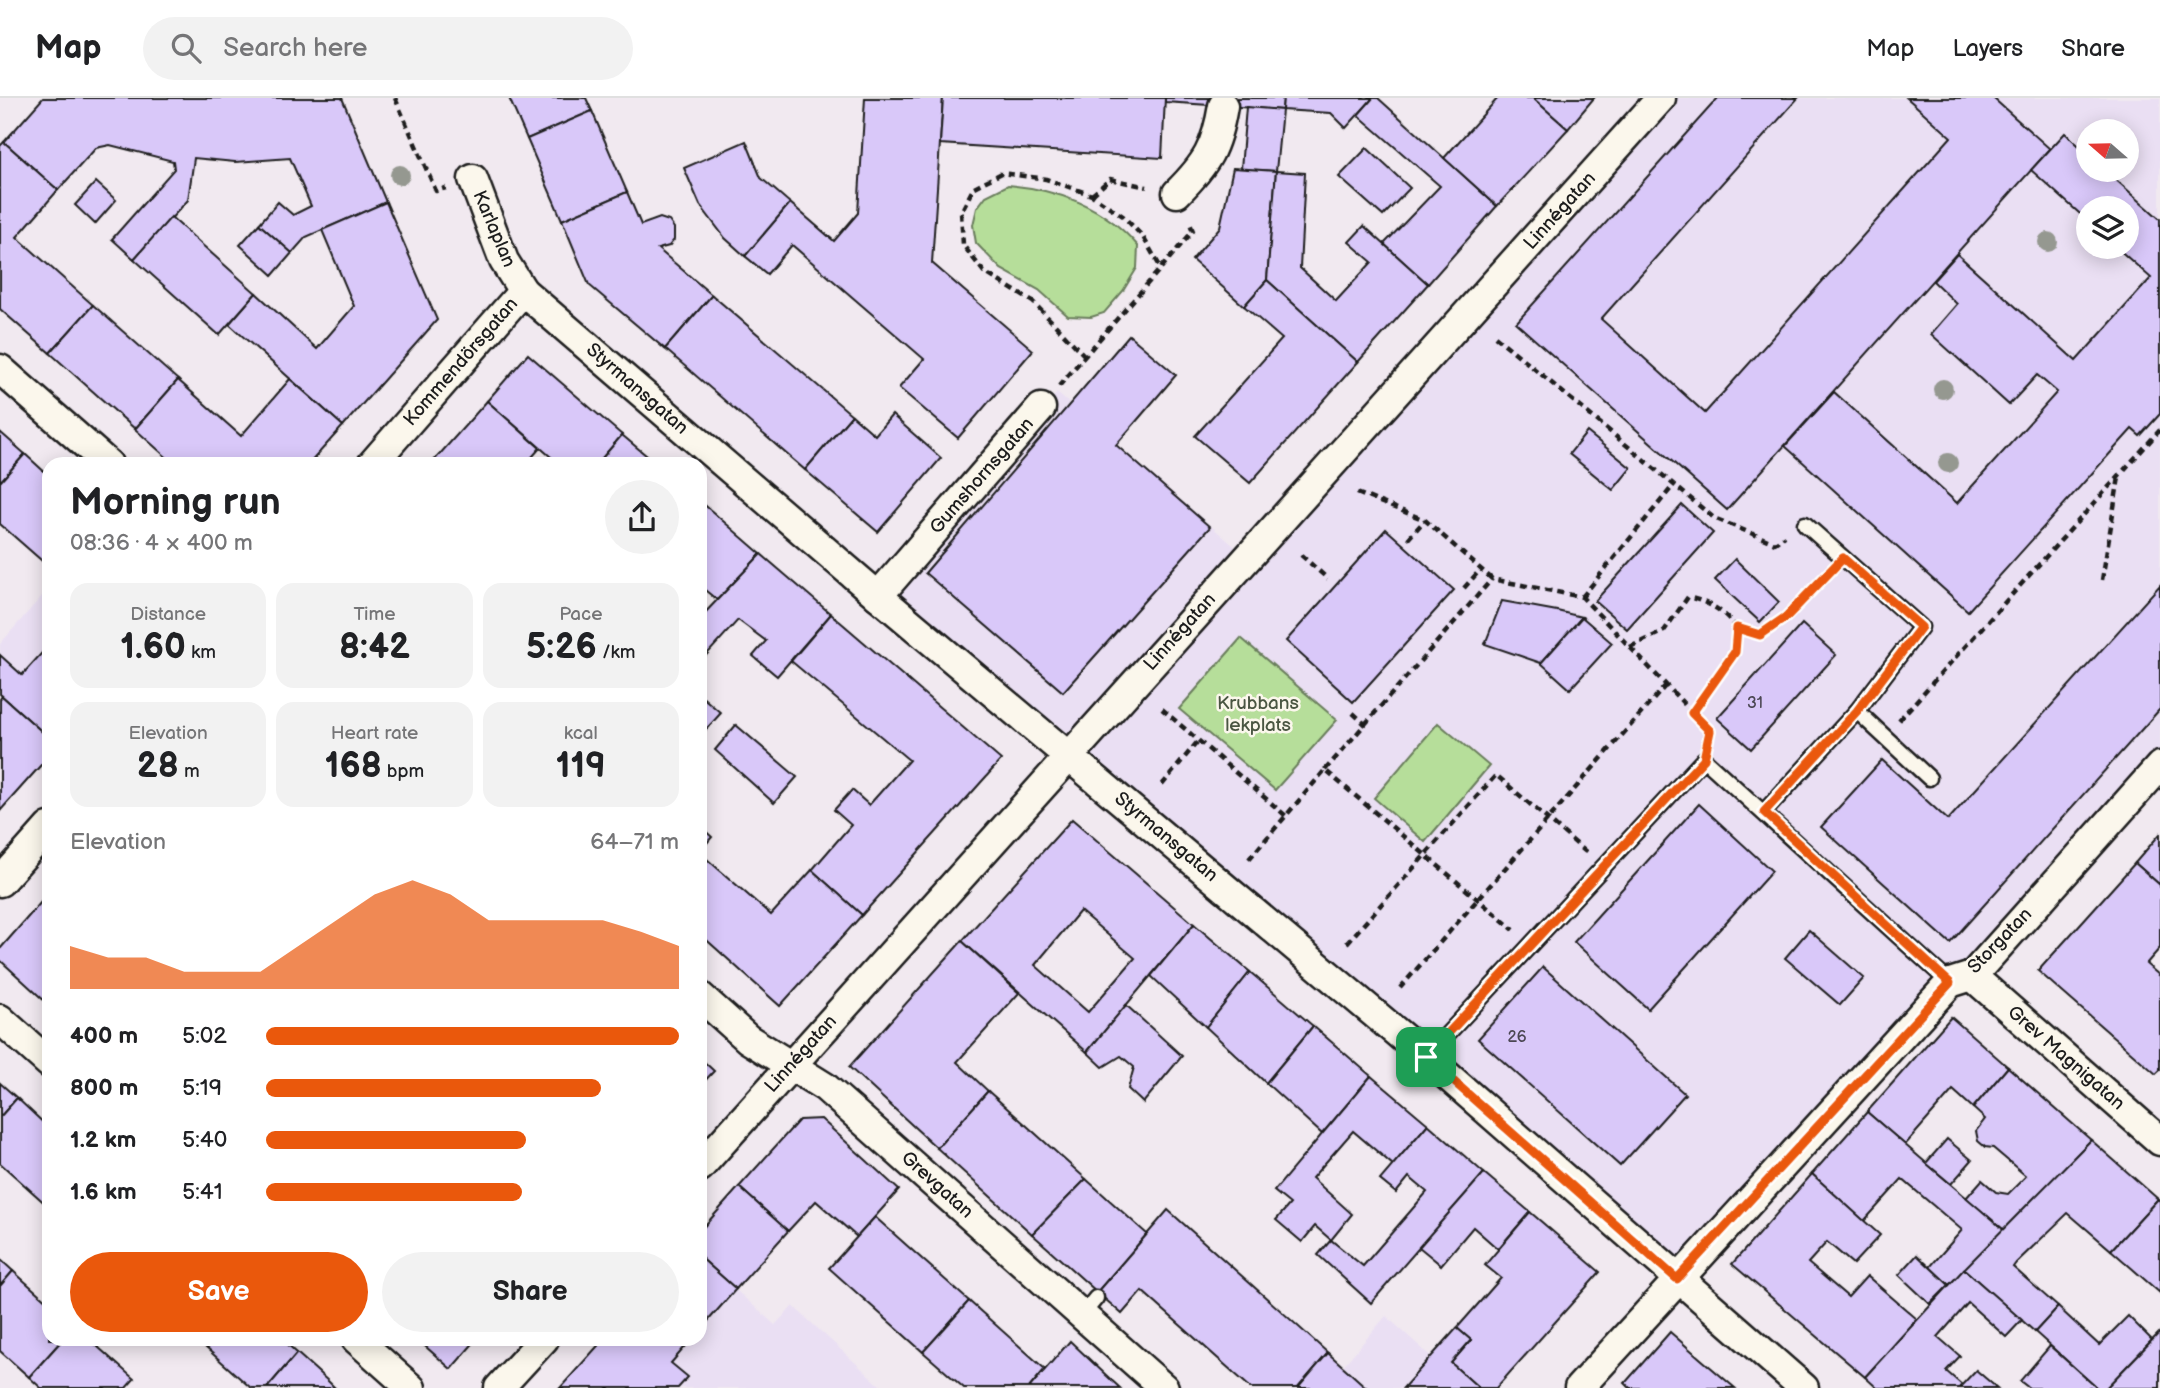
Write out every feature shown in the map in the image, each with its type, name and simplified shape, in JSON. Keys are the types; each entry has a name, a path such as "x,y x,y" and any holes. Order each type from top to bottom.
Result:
{"street":[{"name":"Linnégatan","path":"707,1159 1661,98"},
{"path":"1177,193 1204,167 1218,138 1223,106"},
{"name":"Karlaplan","path":"473,179 504,261 523,291"},
{"name":"Styrmansgatan","path":"523,291 878,596 1426,1057 1804,1388"},
{"name":"Kommendörsgatan","path":"378,457 523,291"},
{"path":"0,369 100,457"},
{"name":"Gumshornsgatan","path":"878,596 1041,408"},
{"name":"Storgatan","path":"1579,1388 1677,1279 2160,766"},
{"path":"0,882 42,835"},
{"name":"Grev Magnigatan","path":"1961,979 2160,1141"},
{"name":"Grevgatan","path":"707,1002 748,1039 825,1087 1089,1306 1164,1388"},
{"path":"0,1019 42,1057"},
{"path":"364,1346 411,1388"},
{"path":"499,1388 538,1346"}],"lane":[{"path":"1764,812 1857,711 1921,627 1805,524"},
{"path":"1857,711 1929,778"},
{"path":"1426,1057 1704,759 1961,979"}],"path":[{"name":"Karlaplan","path":"396,98 436,191 473,179"},
{"path":"1085,356 1033,302 984,272 963,245 961,212 974,187 1002,173 1046,180 1092,195 1123,216 1143,237 1161,268"},
{"path":"1092,195 1110,180 1177,193"},
{"name":"Gumshornsgatan","path":"1041,408 1193,231 1177,193"},
{"path":"1494,336 1714,518 1775,543 1805,524"},
{"path":"1884,737 2160,429"},
{"path":"2102,580 2119,475"},
{"path":"1582,597 1673,485"},
{"path":"1357,494 1425,520 1492,579 1582,597 1710,731 1704,759"},
{"path":"1408,539 1425,520"},
{"path":"1301,555 1328,579"},
{"path":"1630,647 1664,631 1688,597 1712,604 1737,628 1760,635 1786,617 1843,558"},
{"path":"1464,588 1481,569"},
{"path":"1249,859 1492,579"},
{"path":"1692,713 1735,652 1737,628"},
{"path":"1400,988 1666,685"},
{"path":"1162,709 1287,816"},
{"path":"1353,713 1366,725"},
{"path":"1162,785 1199,740"},
{"path":"1325,770 1530,945"},
{"path":"1347,943 1496,775 1603,866"}],"shaded area":[{"path":"1655,98 2160,98 2160,753 1687,1279 885,593 1057,393 1248,558"},
{"path":"42,596 42,756 0,719 0,644"},
{"path":"707,1264 775,1325 793,1306 883,1388 560,1388 598,1346 707,1346"},
{"path":"1386,1316 1466,1388 1324,1388"}],"green space":[{"path":"1008,185 1045,191 1079,202 1111,220 1138,246 1137,268 1123,291 1104,313 1091,317 1068,316 1039,290 1001,269 976,243 973,225 977,208 986,196"},
{"name":"Krubbans lekplats","path":"1241,638 1337,720 1275,790 1179,709"},
{"path":"1438,723 1489,766 1425,842 1374,798"}],"building":[{"path":"43,98 342,98 386,202 306,237 292,253 259,224 278,202 293,215 311,206 290,158 235,162 194,158 188,200 134,259 112,239 174,169 173,161 110,145 96,148 58,190 4,142"},
{"path":"509,98 586,98 592,111 527,139"},
{"path":"865,98 943,98 932,263 1033,350 958,438 899,388 924,359 792,245 767,274 745,256 790,203 834,241 858,213"},
{"path":"943,98 1165,98 1162,158 940,144"},
{"path":"1165,98 1283,98 1282,110 1165,102"},
{"path":"1283,98 1373,98 1346,128 1331,113 1282,110"},
{"path":"1373,98 1378,98 1497,206 1428,284 1384,244 1440,186 1358,115"},
{"path":"1498,98 1533,98 1568,129 1497,206 1444,158"},
{"path":"1533,98 1594,98 1568,129"},
{"path":"1718,98 1798,98 1601,319 1705,413 1951,137 1907,98 1993,98 2050,149 1727,510 1516,323"},
{"path":"1246,107 1282,110 1276,171 1241,169"},
{"path":"592,111 627,192 562,220 527,139"},
{"path":"2065,133 2076,143 2076,182 2118,182 2134,196 2076,196 2076,210 2031,170"},
{"path":"746,141 761,178 790,203 745,256 725,238 700,205 684,168"},
{"path":"4,142 58,190 17,237 93,305 50,353 0,309 0,146"},
{"path":"1367,148 1410,188 1383,216 1339,177"},
{"path":"1233,168 1276,171 1267,280 1244,306 1192,260 1220,227"},
{"path":"1276,171 1305,173 1300,268 1336,301 1372,262 1349,242 1364,226 1428,284 1358,362 1267,280"},
{"path":"96,182 116,200 95,224 75,205"},
{"path":"627,192 641,225 660,218 669,221 674,228 674,240 669,246 658,249 712,295 665,349 589,285 562,220"},
{"path":"2139,200 2160,219 2160,414 2140,436 2132,429 1968,611 1785,446 1834,392 1957,503 2057,392 2037,375 2009,405 1931,334 1957,304 1933,281 1957,254 2076,361 2151,278 2130,259 2139,259"},
{"path":"386,202 437,320 343,426 229,324 256,293 317,349 354,306 322,230"},
{"path":"171,217 256,293 219,335 134,259"},
{"path":"259,224 292,253 273,275 240,245"},
{"path":"1267,280 1358,362 1250,483 1195,436 1282,339 1244,306"},
{"path":"712,295 852,415 805,470 665,349"},
{"path":"93,305 178,380 135,429 50,353"},
{"path":"1129,335 1176,375 1116,445 1210,527 1063,692 925,573"},
{"path":"528,354 622,435 603,457 551,457 487,401"},
{"path":"290,379 343,426 315,457 166,457 135,429 178,380 241,436"},
{"path":"487,401 540,448 532,457 437,457"},
{"path":"852,415 875,435 892,415 941,458 878,532 805,470"},
{"path":"0,432 25,454 0,482"},
{"path":"1587,432 1631,468 1613,490 1569,454"},
{"path":"622,435 648,457 603,457"},
{"path":"25,454 42,470 42,561 0,524 0,482"},
{"path":"1682,505 1713,533 1627,629 1595,601"},
{"path":"707,507 761,554 717,600 707,592"},
{"path":"1386,529 1454,590 1353,702 1286,641"},
{"path":"761,554 831,614 777,676 753,656 766,641 738,620 707,654 707,611"},
{"path":"1735,559 1779,602 1760,622 1715,580"},
{"path":"2160,585 2160,709 1950,943 1821,827 1882,760 1948,820"},
{"path":"1502,601 1582,617 1541,663 1485,644"},
{"path":"831,614 1001,760 862,915 812,870 851,825 834,810 852,790 869,805 909,760 791,661"},
{"path":"1582,617 1612,643 1570,689 1541,663"},
{"path":"1802,624 1836,655 1751,749 1717,718"},
{"path":"42,653 42,732 0,694 0,655 22,675"},
{"path":"2,696 42,732 42,764 0,811"},
{"path":"707,701 721,713 707,728"},
{"path":"736,725 797,777 774,803 715,750"},
{"path":"1699,804 1772,871 1648,1009 1574,942"},
{"path":"1072,819 1194,924 1087,1052 962,941","holes":["1080,911 1135,958 1088,1012 1035,965"]},
{"path":"2160,834 2160,885 2135,863"},
{"path":"707,859 771,915 812,870 862,915 780,1006 707,940"},
{"path":"2135,863 2160,885 2160,948 2146,964 2160,976 2160,1070 2156,1074 2038,971"},
{"path":"42,901 42,999 0,960 0,949"},
{"path":"1194,924 1250,972 1206,1027 1151,976"},
{"path":"1809,930 1864,978 1840,1005 1785,958"},
{"path":"962,941 1019,993 957,1062 988,1091 937,1148 849,1067"},
{"path":"1543,967 1685,1094 1620,1166 1478,1039"},
{"path":"1250,972 1313,1026 1266,1083 1206,1027"},
{"path":"1126,1005 1182,1056 1143,1103 1128,1089 1134,1067 1121,1056 1103,1067 1087,1052"},
{"path":"1951,1017 2008,1067 1973,1108 1953,1090 1905,1145 1867,1112"},
{"path":"1313,1026 1371,1076 1322,1134 1266,1083"},
{"path":"707,1064 714,1071 707,1078"},
{"path":"2008,1067 2091,1140 2004,1230 1966,1198 1982,1180 1996,1192 2008,1194 2026,1176 1993,1148 1985,1147 1978,1141 1976,1131 1985,1119 1973,1108"},
{"path":"1371,1076 1428,1124 1393,1165 1353,1131 1312,1178 1352,1214 1331,1240 1315,1226 1302,1242 1276,1220 1290,1204 1274,1191"},
{"path":"0,1083 17,1098 0,1117"},
{"path":"988,1091 1086,1179 1032,1234 937,1148"},
{"path":"17,1098 42,1121 42,1201 0,1163 0,1117"},
{"path":"1867,1112 2004,1230 1949,1285 1930,1267 1962,1230 1902,1179 1864,1221 1812,1174"},
{"path":"821,1119 899,1190 857,1237 816,1201 788,1231 739,1187 799,1120"},
{"path":"1428,1124 1484,1173 1371,1303 1318,1255 1331,1240 1363,1266 1427,1192 1409,1177 1396,1193 1380,1180"},
{"path":"1947,1139 1972,1160 1951,1184 1926,1163"},
{"path":"2091,1140 2158,1199 2111,1250 2068,1213 2016,1263 2013,1267 2058,1307 2035,1332 1964,1269"},
{"path":"1484,1173 1530,1212 1498,1249 1473,1227 1441,1265 1419,1247"},
{"path":"1812,1174 1880,1235 1853,1264 1827,1242 1808,1263 1848,1297 1867,1276 1917,1319 1865,1377 1732,1264"},
{"path":"1086,1179 1147,1234 1097,1292 1032,1234"},
{"path":"739,1187 788,1231 736,1289 707,1263 707,1223"},
{"path":"2158,1199 2160,1201 2160,1293 2111,1250"},
{"path":"1168,1210 1328,1353 1298,1388 1251,1388 1142,1291 1122,1314 1097,1292"},
{"path":"1530,1212 1600,1272 1496,1388 1479,1388 1451,1363 1471,1340 1457,1328 1501,1278 1485,1265"},
{"path":"875,1217 969,1301 923,1352 829,1268"},
{"path":"1917,1255 1949,1285 1930,1304 1899,1275"},
{"path":"0,1259 13,1271 0,1286"},
{"path":"707,1263 736,1289 707,1322"},
{"path":"1964,1269 2022,1320 2006,1337 1968,1303 1938,1337 1960,1356 1946,1371 1962,1385 1959,1388 1877,1388 1865,1377"},
{"path":"13,1271 42,1297 42,1346 57,1346 29,1377 0,1351 0,1286"},
{"path":"969,1301 1045,1369 1029,1388 964,1388 923,1352"},
{"path":"2058,1307 2099,1345 2128,1316 2152,1340 2106,1388 2097,1388 2035,1332"},
{"path":"1457,1328 1471,1340 1451,1363 1479,1388 1403,1388"},
{"path":"1670,1332 1735,1388 1630,1388 1625,1383"},
{"path":"2160,1332 2160,1388 2106,1388"},
{"path":"1070,1341 1107,1376 1120,1388 1029,1388"},
{"path":"57,1346 97,1346 134,1379 126,1388 41,1388 29,1377"},
{"path":"204,1346 290,1346 297,1353 267,1388 251,1388"},
{"path":"425,1346 471,1346 451,1369"},
{"path":"598,1346 686,1346 671,1363 688,1377 678,1388 560,1388"},
{"path":"2050,1346 2097,1388 2029,1388 2020,1381"},
{"path":"297,1353 329,1382 335,1388 267,1388"},
{"path":"1328,1353 1367,1388 1298,1388"},
{"path":"1976,1370 1997,1388 1959,1388"}],"route":[{"path":"1843,558 1921,627 1857,711 1764,812 1950,983 1677,1279 1426,1057 1704,759 1710,731 1692,713 1735,652 1737,628 1760,635 1786,617 1843,558"}]}
